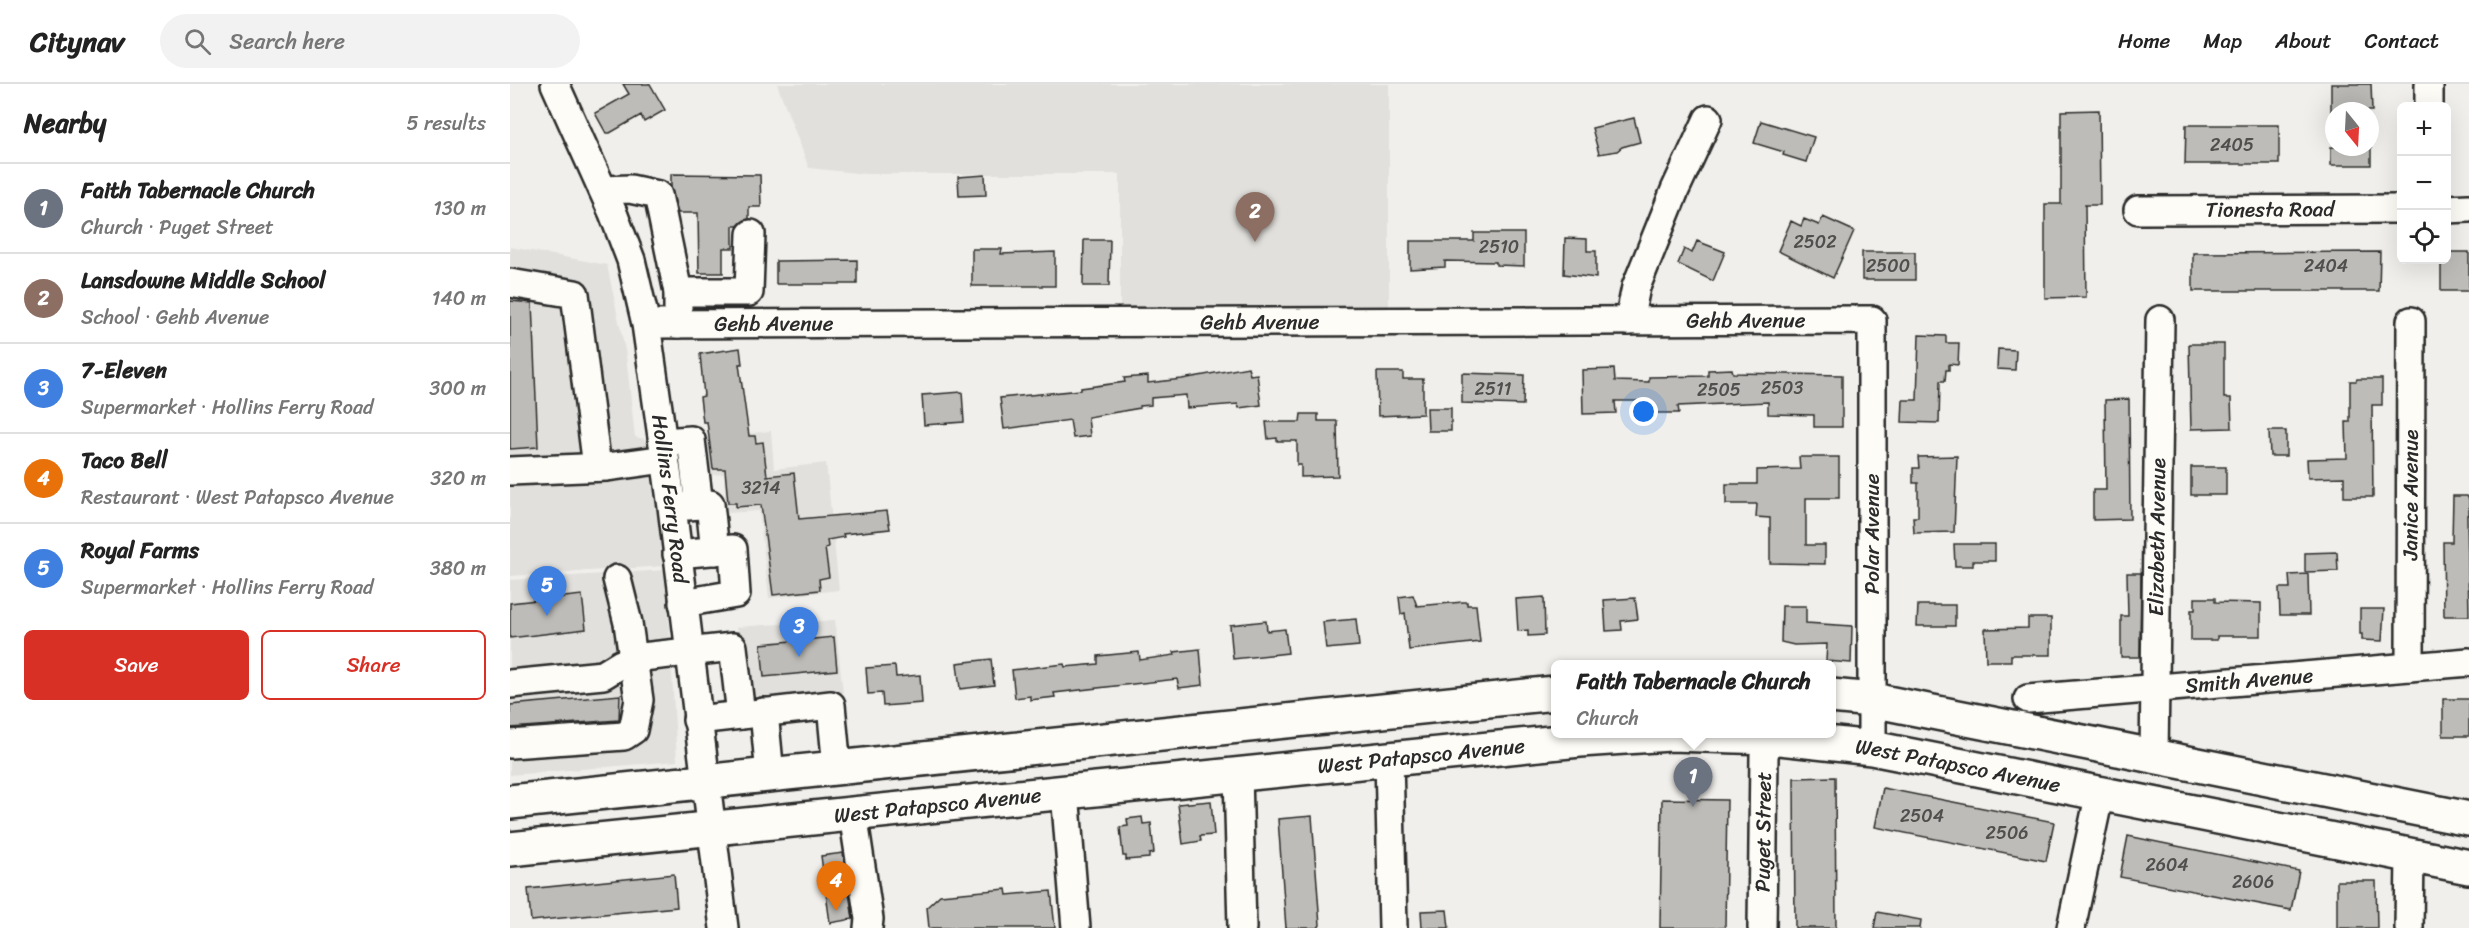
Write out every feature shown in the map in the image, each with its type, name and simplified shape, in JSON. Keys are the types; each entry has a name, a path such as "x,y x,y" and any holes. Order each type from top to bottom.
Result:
{"main road":[{"path":"510,802 1551,693"},
{"path":"1836,696 1872,700 2469,819"},
{"name":"West Patapsco Avenue","path":"510,849 1610,738"},
{"name":"West Patapsco Avenue","path":"1779,738 1872,748 2469,867"}],"street":[{"name":"Hollins Ferry Road","path":"555,84 632,260 646,324 672,507 704,782 724,928"},
{"path":"2429,84 2429,102"},
{"path":"1629,321 1636,287 1675,190 1708,119"},
{"path":"603,190 630,189 658,195 678,292 678,324"},
{"path":"2451,208 2469,208"},
{"name":"Tionesta Road","path":"2138,210 2397,209"},
{"path":"678,292 749,291 751,234"},
{"path":"510,283 574,294 597,467"},
{"name":"Gehb Avenue","path":"646,324 1872,320"},
{"name":"Polar Avenue","path":"1872,320 1872,748"},
{"name":"Elizabeth Avenue","path":"2154,755 2160,320"},
{"name":"Janice Avenue","path":"2410,667 2411,321"},
{"path":"510,471 597,467 664,450 691,440 699,505"},
{"path":"672,507 710,504 715,550"},
{"path":"677,554 733,549 736,594 683,603"},
{"path":"510,744 624,736 633,730 639,700 634,660 617,579"},
{"path":"510,684 603,675 621,664 642,657 733,647 770,776"},
{"name":"Smith Avenue","path":"2028,699 2469,662"},
{"path":"697,720 831,705 837,768"},
{"name":"Puget Street","path":"1762,928 1764,754 1770,738"},
{"path":"1389,759 1393,928"},
{"path":"1238,774 1242,928"},
{"path":"1065,792 1076,928"},
{"path":"2071,928 2100,792"},
{"path":"853,814 869,919 868,928"},
{"path":"2409,928 2410,854"}],"shaded area":[{"path":"777,84 1389,84 1389,310 1120,312 1120,174 867,174 809,168"},
{"path":"510,247 607,265 626,355 635,437 645,439 665,566 510,576"},
{"path":"771,431 774,469 826,463 839,590 769,598 759,511 726,513 724,474 709,475 704,438"},
{"path":"666,570 677,761 510,775 510,580"},
{"path":"835,620 843,693 746,702 737,627"}],"building":[{"path":"623,84 650,84 665,110 644,122 641,115 610,133 606,133 595,113 629,94"},
{"path":"2331,84 2371,84 2372,102 2331,102"},
{"path":"2099,110 2100,205 2085,205 2086,297 2045,298 2045,204 2061,204 2061,111"},
{"path":"1634,118 1640,142 1622,147 1617,151 1599,154 1592,128"},
{"path":"1761,121 1814,137 1806,162 1783,155 1784,152 1754,143"},
{"path":"2186,125 2279,125 2279,164 2185,164"},
{"path":"2331,156 2371,156 2371,165 2331,165"},
{"path":"671,174 760,175 761,207 749,207 749,219 738,226 733,226 733,248 723,248 723,273 699,273 698,213 678,213 671,188"},
{"path":"985,175 986,195 959,196 958,177"},
{"path":"1823,217 1854,231 1833,278 1778,251 1791,221 1801,226 1804,219 1819,225"},
{"path":"1474,233 1524,233 1524,266 1496,265 1496,262 1445,261 1445,267 1410,269 1410,241 1474,241"},
{"path":"1565,238 1587,239 1587,251 1596,251 1596,278 1564,274"},
{"path":"1084,240 1110,240 1109,286 1083,286"},
{"path":"1697,241 1725,252 1713,281 1678,264 1684,249 1692,253"},
{"path":"972,249 1002,249 1001,254 1055,252 1055,286 972,286"},
{"path":"1862,252 1915,252 1915,280 1862,280"},
{"path":"2380,252 2379,291 2193,291 2193,253"},
{"path":"2451,252 2469,252 2469,291 2441,291 2441,264 2451,264"},
{"path":"857,260 857,284 776,284 776,261"},
{"path":"510,301 532,303 538,447 510,449"},
{"path":"1919,335 1946,336 1946,343 1959,343 1958,365 1949,364 1945,381 1940,381 1939,423 1902,422 1903,400 1917,400"},
{"path":"2189,344 2224,344 2224,398 2231,398 2232,428 2191,429"},
{"path":"740,348 742,364 739,364 749,436 755,436 756,443 763,442 767,476 794,473 799,519 887,511 890,529 843,534 844,537 827,540 828,547 825,548 829,577 819,579 820,590 773,595 761,505 736,507 736,503 728,503 725,469 713,469 707,422 703,422 700,397 704,396 700,354"},
{"path":"1998,349 2016,350 2015,370 1997,369"},
{"path":"1248,367 1250,375 1257,374 1261,405 1239,408 1238,404 1187,408 1186,395 1151,398 1151,405 1088,417 1090,436 1073,438 1070,420 1004,429 1000,398 1081,390 1081,388 1125,382 1124,378 1148,376 1148,383"},
{"path":"1614,369 1615,381 1649,382 1649,377 1708,376 1708,370 1732,369 1733,373 1842,375 1842,427 1814,427 1814,415 1768,414 1768,402 1678,406 1679,413 1650,413 1650,401 1615,401 1616,413 1583,414 1582,370"},
{"path":"1377,372 1403,372 1403,379 1423,379 1423,414 1378,416"},
{"path":"1462,373 1524,375 1523,405 1462,403"},
{"path":"2382,379 2382,405 2372,405 2373,497 2344,497 2344,477 2308,478 2307,459 2347,458 2346,422 2350,422 2350,381"},
{"path":"962,392 964,422 924,425 922,395"},
{"path":"2129,399 2130,519 2093,520 2093,490 2106,490 2105,400"},
{"path":"1427,408 1451,408 1451,431 1428,431"},
{"path":"1301,414 1318,414 1318,421 1337,421 1338,476 1301,477 1301,465 1297,465 1297,441 1268,439 1266,422 1300,422"},
{"path":"2269,431 2286,431 2286,456 2270,456"},
{"path":"1957,456 1954,532 1914,533 1913,517 1918,517 1918,483 1913,483 1913,468 1919,468 1918,457"},
{"path":"1799,457 1839,457 1839,498 1806,498 1806,545 1825,545 1825,564 1770,563 1770,518 1756,517 1757,504 1726,504 1726,484 1757,484 1757,470 1800,469"},
{"path":"2191,467 2226,467 2226,495 2191,495"},
{"path":"2453,496 2467,496 2469,499 2469,515 2467,515 2469,616 2444,616 2443,542 2452,542"},
{"path":"1954,544 1995,544 1995,561 1973,561 1973,566 1955,566"},
{"path":"2337,552 2338,571 2305,572 2305,553"},
{"path":"2127,573 2141,573 2140,657 2121,657 2121,616 2128,616"},
{"path":"2308,574 2309,615 2280,615 2279,588 2290,588 2289,575"},
{"path":"582,595 586,629 510,638 510,603"},
{"path":"1413,595 1417,606 1463,602 1467,602 1467,605 1476,605 1480,642 1409,650 1405,613 1401,614 1399,597"},
{"path":"1544,597 1545,635 1528,636 1528,630 1518,631 1516,599"},
{"path":"1635,598 1638,619 1621,621 1622,630 1606,631 1604,600"},
{"path":"2195,598 2215,598 2215,602 2261,603 2261,636 2217,636 2217,640 2191,640 2191,610 2195,610"},
{"path":"1918,605 1955,605 1955,626 1917,626"},
{"path":"1782,606 1806,606 1806,623 1852,626 1851,663 1826,660 1827,644 1794,645 1781,642"},
{"path":"2360,609 2384,609 2382,641 2362,640"},
{"path":"2028,618 2051,618 2051,655 2011,655 2011,661 1986,661 1985,629 2028,628"},
{"path":"1356,619 1359,646 1326,649 1323,622"},
{"path":"1266,621 1267,631 1285,629 1288,653 1233,659 1230,625"},
{"path":"834,637 837,670 764,677 761,644"},
{"path":"1200,649 1203,685 1179,688 1177,679 1054,693 1055,697 1030,700 1030,696 1015,698 1012,670 1064,664 1065,667 1098,664 1098,656 1139,652 1140,660"},
{"path":"991,659 994,685 960,689 957,663"},
{"path":"895,666 896,677 920,675 922,703 883,706 882,693 868,694 866,668"},
{"path":"620,695 619,720 510,728 510,705"},
{"path":"2443,699 2469,699 2469,736 2443,736"},
{"path":"1835,777 1836,928 1795,928 1794,778"},
{"path":"1883,788 2054,822 2046,861 1875,827"},
{"path":"1662,799 1727,800 1725,928 1660,928"},
{"path":"1211,801 1214,835 1200,836 1201,841 1183,844 1178,804"},
{"path":"1312,816 1320,925 1318,928 1286,928 1278,819"},
{"path":"1142,817 1143,824 1151,823 1154,853 1149,854 1149,858 1126,860 1126,856 1123,856 1120,827 1128,826 1127,819"},
{"path":"2128,836 2299,871 2291,910 2120,877"},
{"path":"843,853 853,919 830,923 821,856"},
{"path":"674,874 677,907 531,921 528,889"},
{"path":"2337,881 2376,881 2377,928 2337,928"},
{"path":"1006,889 1007,895 1051,891 1055,928 929,928 927,907 940,895"},
{"path":"1447,910 1449,928 1422,928 1421,911"},
{"path":"1877,912 1921,920 1920,928 1874,928"}],"place":[{"name":"Lansdowne Middle School","path":"1255,242"},
{"name":"Royal Farms","path":"547,616"},
{"name":"7-Eleven","path":"799,657"},
{"name":"Faith Tabernacle Church","path":"1693,807"},
{"name":"Taco Bell","path":"836,911"}]}
